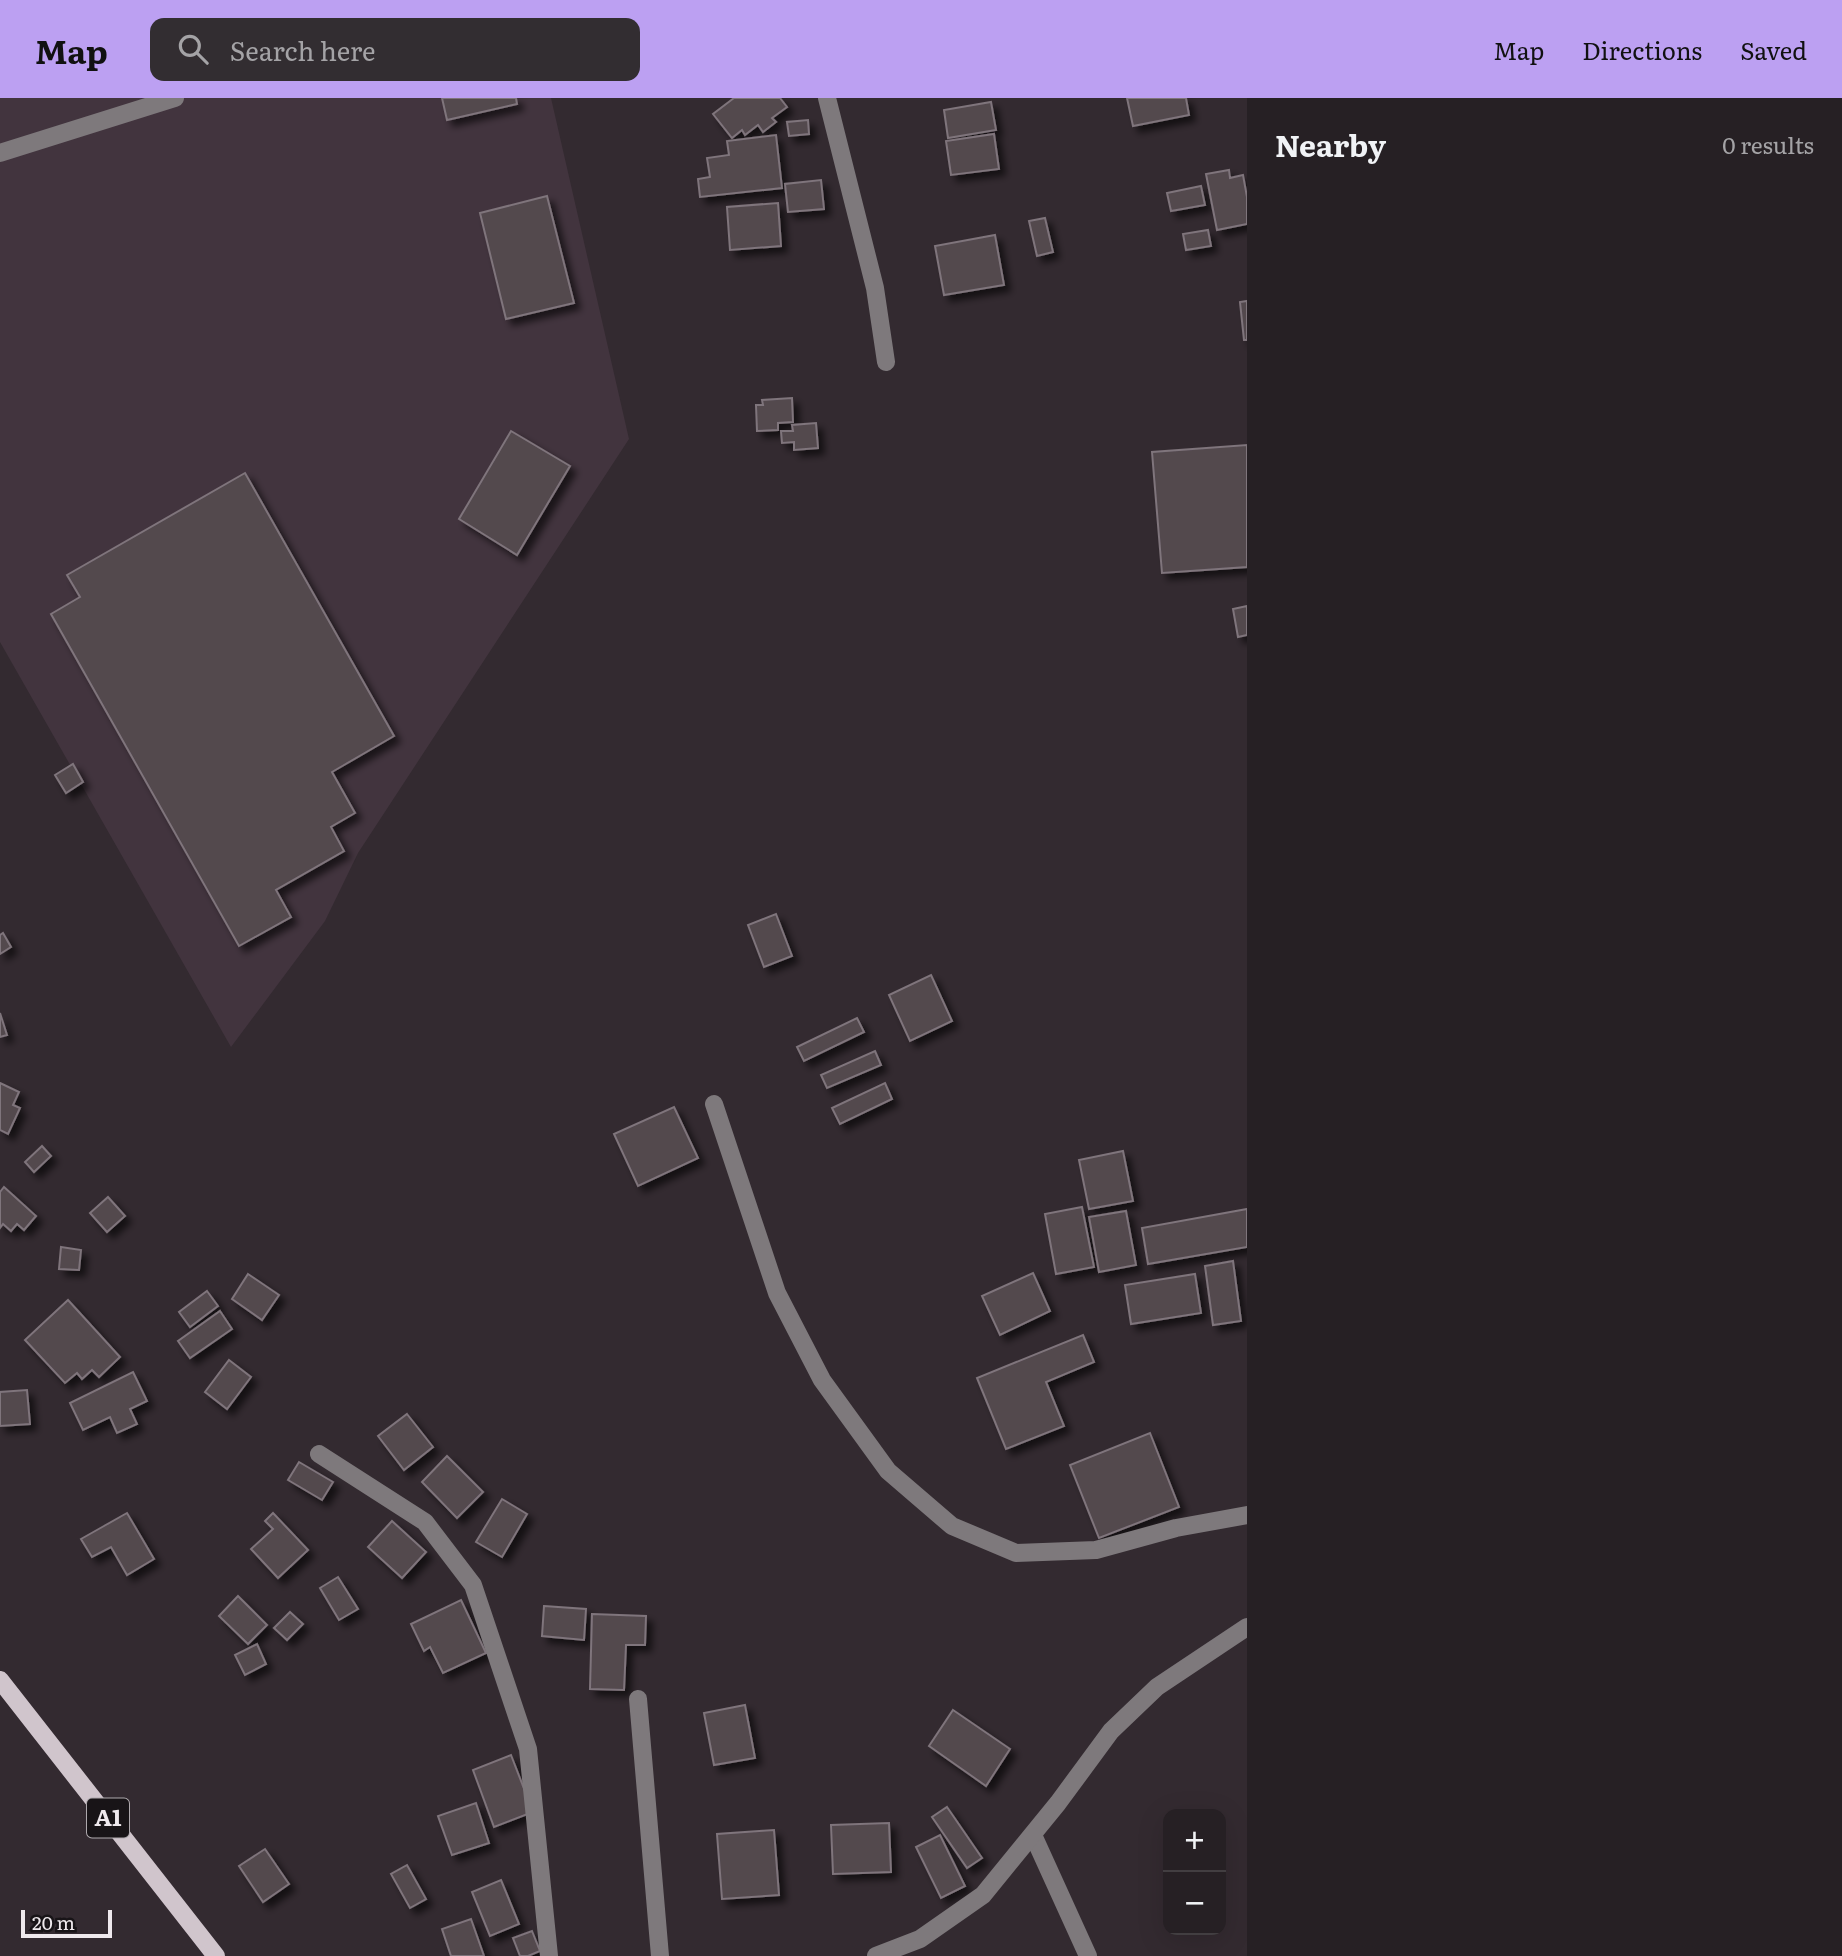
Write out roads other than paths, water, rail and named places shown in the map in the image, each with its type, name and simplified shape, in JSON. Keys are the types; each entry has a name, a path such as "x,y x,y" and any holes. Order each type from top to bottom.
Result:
{"main road":[{"name":"A1","path":"0,1680 216,1956"}],"street":[{"path":"0,153 175,98"},
{"path":"827,98 875,288 886,362"},
{"path":"714,1104 777,1293 822,1380 888,1471 951,1526 1016,1553 1096,1550 1176,1528 1247,1515"},
{"path":"318,1454 425,1522 473,1585 528,1749 549,1956"},
{"path":"876,1956 920,1939 983,1895 1033,1835 1111,1731 1157,1687 1247,1627"},
{"path":"638,1699 660,1956"},
{"path":"1033,1835 1088,1956"}]}
